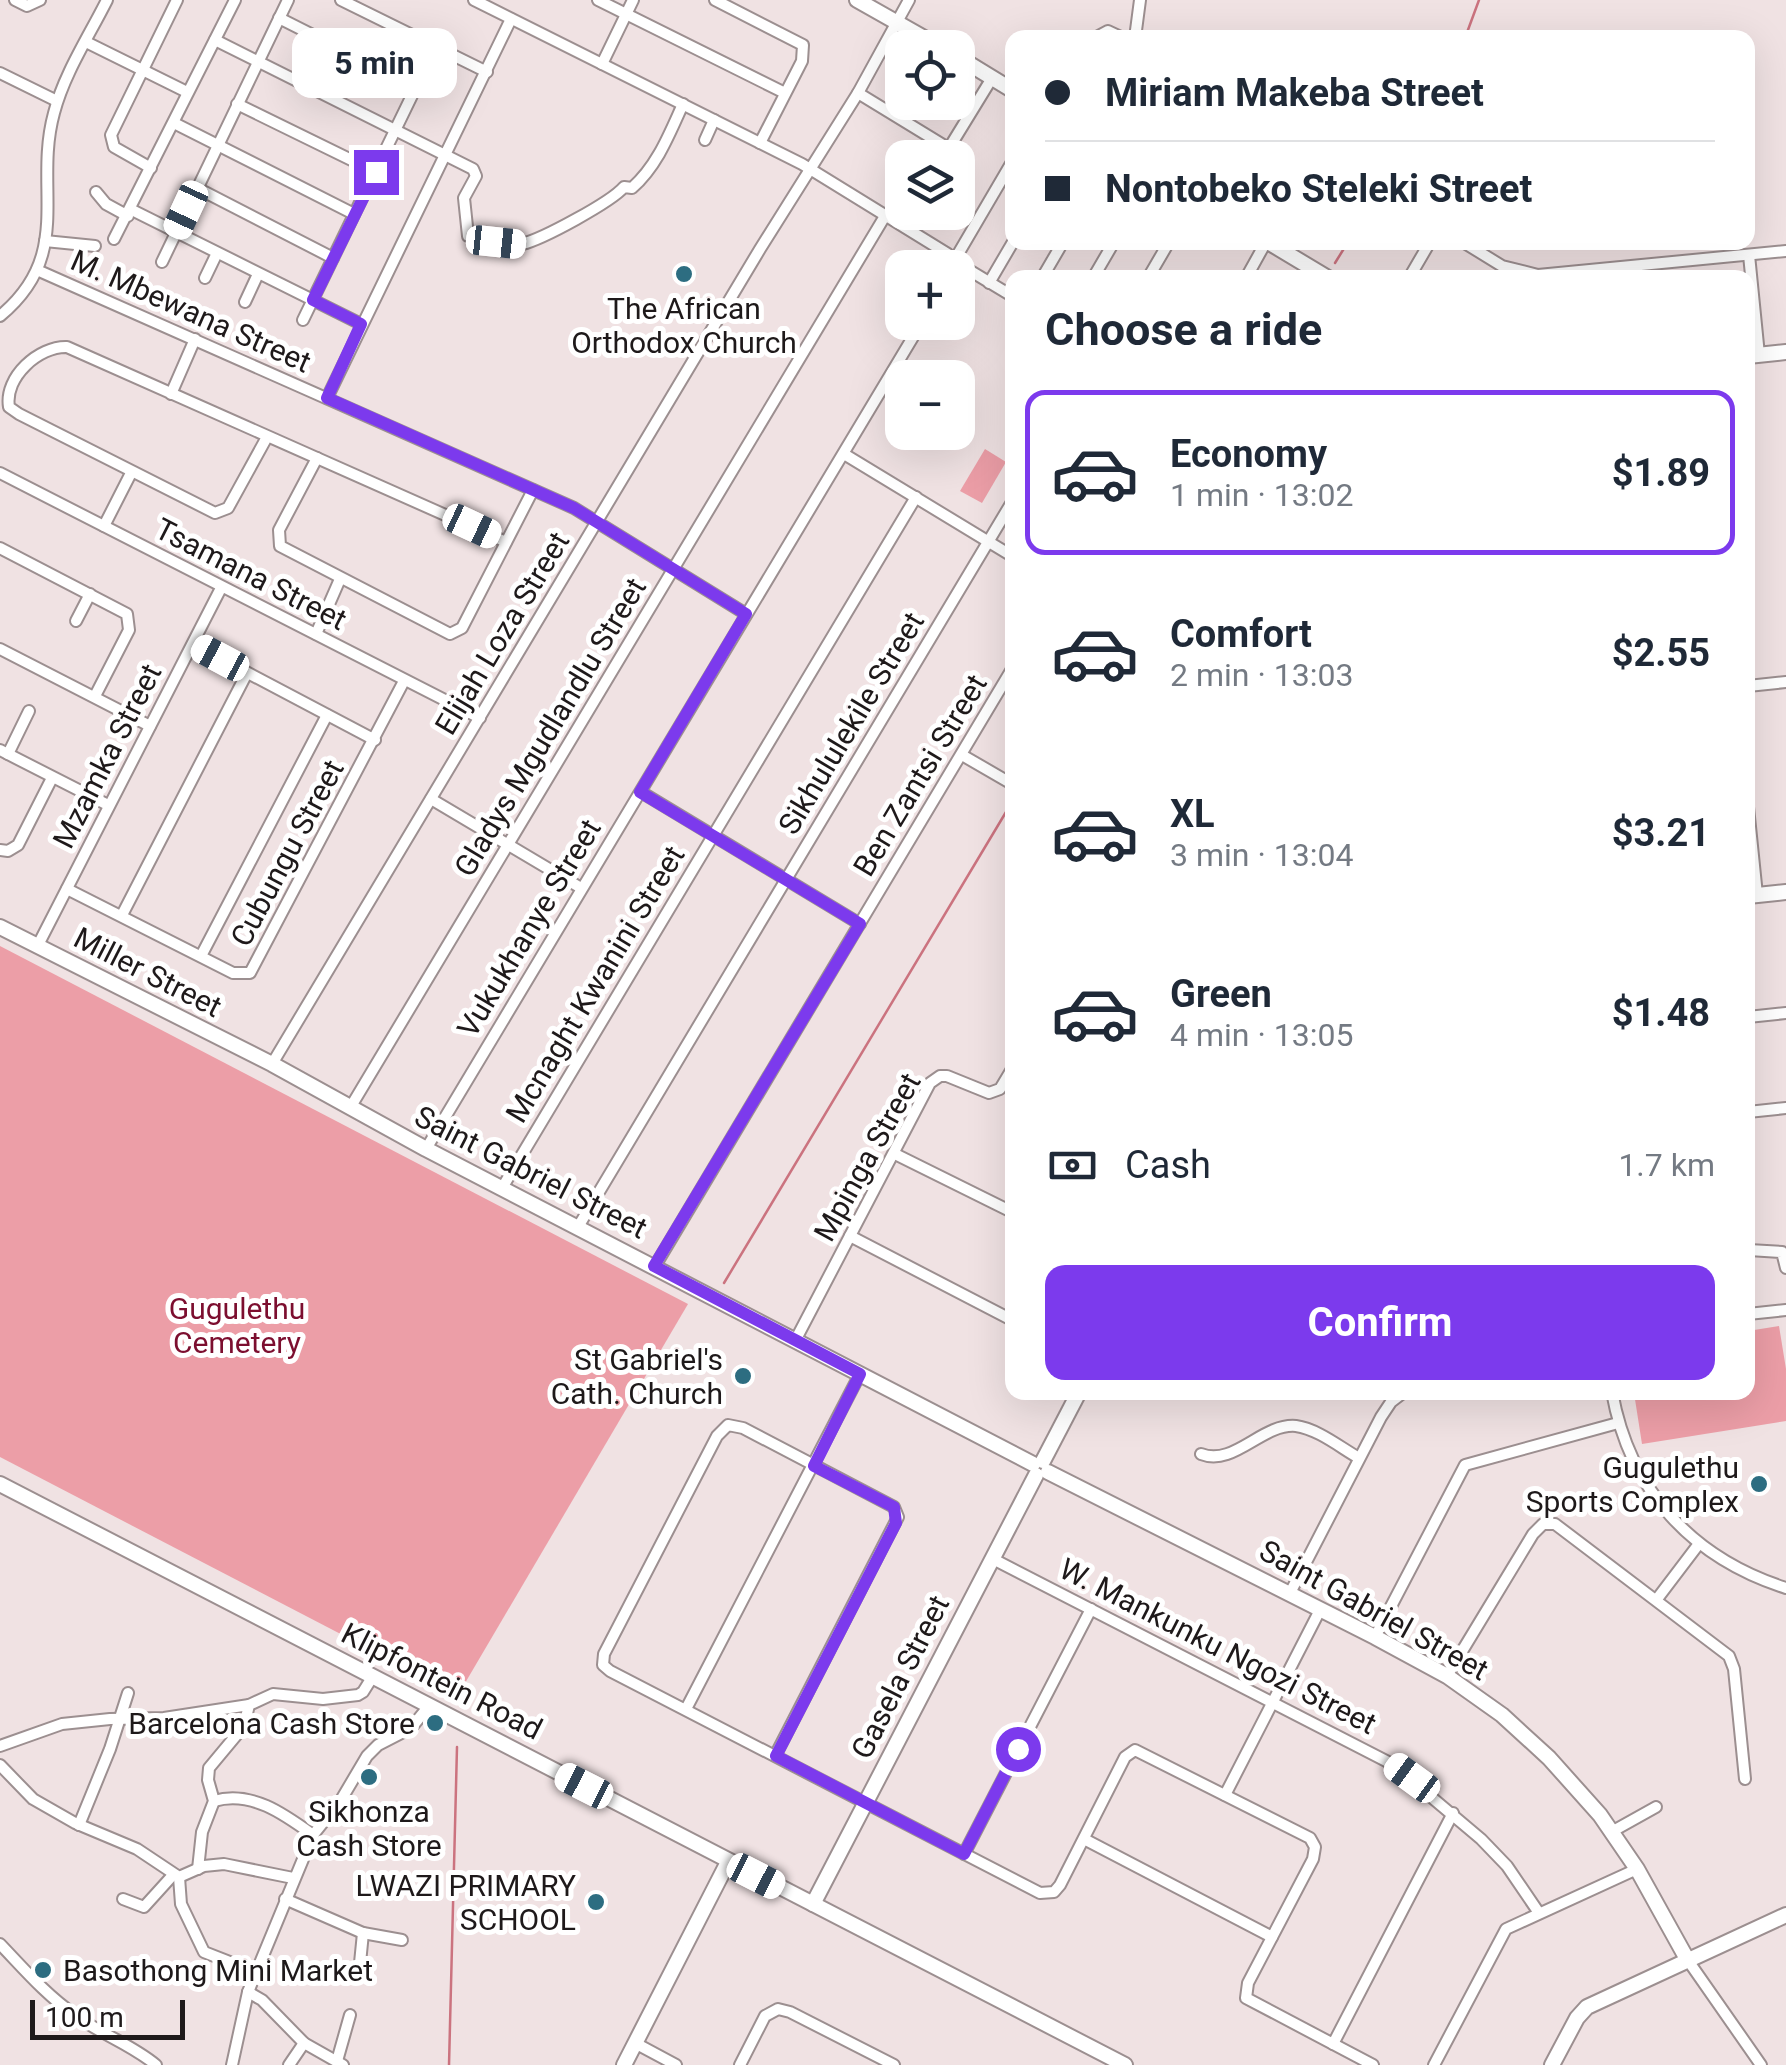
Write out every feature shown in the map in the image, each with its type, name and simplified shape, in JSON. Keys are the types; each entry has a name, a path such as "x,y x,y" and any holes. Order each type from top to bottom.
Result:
{"street":[{"path":"15,0 27,6 40,0"},
{"path":"0,316 22,294 37,270 49,224 50,140 57,101 108,0"},
{"path":"151,168 114,148 112,135 177,0"},
{"path":"115,240 234,0"},
{"path":"162,262 288,0"},
{"path":"341,0 486,72"},
{"path":"474,0 760,143 885,216"},
{"path":"598,0 785,93"},
{"path":"602,64 633,0"},
{"path":"715,0 803,45 802,61 760,143"},
{"path":"856,0 913,30"},
{"name":"Elijah Loza Street","path":"272,1064 858,93 909,0"},
{"path":"1137,30 1140,0"},
{"path":"279,18 418,88"},
{"path":"327,398 512,19"},
{"path":"215,40 473,169 476,176 464,202 468,236 521,245 610,201 624,187 632,188 642,182 666,143 683,104"},
{"path":"86,42 187,92"},
{"path":"303,321 436,48"},
{"path":"975,68 1005,86"},
{"path":"0,73 57,101"},
{"path":"954,140 992,78"},
{"path":"858,93 927,140"},
{"path":"237,104 376,172"},
{"path":"705,140 714,120"},
{"path":"174,123 354,214"},
{"path":"961,250 1005,174"},
{"path":"197,188 333,258"},
{"path":"96,192 106,204 176,232 361,324"},
{"name":"Gladys Mgudlandlu Street","path":"350,1108 885,216"},
{"path":"907,230 934,250"},
{"path":"45,240 94,246"},
{"path":"990,283 1009,250"},
{"path":"1252,270 1268,250"},
{"path":"1283,250 1315,270"},
{"path":"1476,250 1502,266 1518,270"},
{"path":"1591,270 1786,252"},
{"path":"205,278 217,253"},
{"path":"1749,255 1750,270"},
{"name":"M. Mbewana Street","path":"37,270 574,508 746,614"},
{"path":"245,302 258,274"},
{"path":"975,275 1005,292"},
{"path":"171,394 194,339"},
{"name":"Vukukhanye Street","path":"426,1149 911,340"},
{"path":"268,437 228,508 222,513 212,512 13,411 8,398 12,384 30,362 52,348 64,346 506,542"},
{"path":"1755,356 1786,352"},
{"path":"844,454 1005,552"},
{"path":"316,458 279,530 278,542 287,551 340,579 438,630 454,634 462,628 533,490"},
{"name":"Tsamana Street","path":"0,473 480,718"},
{"path":"104,526 131,473"},
{"name":"Mcnaght Kwanini Street","path":"502,1188 916,497"},
{"name":"Sikhululekile Street","path":"578,1227 1005,514"},
{"path":"0,548 124,611 130,621 127,634 94,696"},
{"path":"316,634 340,579"},
{"name":"Mzamka Street","path":"37,946 221,588"},
{"path":"76,621 90,594"},
{"path":"194,644 375,740"},
{"path":"0,649 150,726"},
{"path":"122,915 247,673"},
{"name":"Cubungu Street","path":"68,889 237,975 247,974 254,968 404,681"},
{"name":"Ben Zantsi Street","path":"654,1266 1005,681"},
{"path":"1755,685 1786,682"},
{"path":"29,711 4,752 108,805"},
{"path":"202,956 327,715"},
{"path":"962,754 1005,780"},
{"path":"0,850 12,850 18,845 52,778"},
{"path":"640,792 860,924"},
{"path":"431,799 581,888"},
{"path":"1755,895 1786,892"},
{"name":"Miller Street","path":"0,928 272,1064"},
{"path":"1755,1016 1786,1013"},
{"name":"Saint Gabriel Street","path":"272,1064 426,1149 1447,1676 1502,1715 1550,1758 1613,1832 1687,1958"},
{"name":"Mpinga Street","path":"796,1341 934,1078 952,1077 989,1093 1000,1089 1005,1080"},
{"path":"1755,1111 1786,1108"},
{"path":"895,1154 1005,1209"},
{"path":"850,1236 1005,1316"},
{"path":"1755,1250 1782,1252 1786,1268"},
{"path":"1755,1313 1786,1310"},
{"path":"686,1710 860,1374"},
{"name":"Gasela Street","path":"813,1904 1075,1400"},
{"path":"1290,1593 1386,1408 1395,1400"},
{"path":"1614,1400 1618,1423 1648,1487 1698,1545 1744,1573 1786,1588"},
{"path":"1375,1637 1465,1466 1618,1423"},
{"path":"776,1756 898,1517 894,1507 743,1428 728,1425 718,1436 612,1637 603,1666 964,1854 1045,1894 1057,1889 1124,1758 1132,1751 1139,1750 1310,1838 1314,1844 1313,1859 1248,1983 1246,1998 1374,2065"},
{"path":"1200,1454 1216,1457 1275,1430 1295,1426 1360,1458"},
{"name":"Klipfontein Road","path":"0,1484 1125,2065"},
{"path":"1447,1676 1533,1534 1542,1524 1562,1527 1733,1663 1744,1779"},
{"path":"1657,1599 1698,1545"},
{"name":"W. Mankunku Ngozi Street","path":"993,1559 1392,1764 1454,1812 1506,1866 1540,1912"},
{"path":"964,1854 1091,1609"},
{"path":"1225,1795 1320,1610"},
{"path":"0,1746 62,1724 164,1718 249,1705 273,1694 323,1699 358,1695 373,1676"},
{"path":"80,1825 128,1693"},
{"path":"198,1868 202,1832 214,1801 209,1768 244,1726 249,1705"},
{"path":"232,2065 255,1972 313,1835 341,1800 367,1756 408,1730 429,1706"},
{"path":"0,1765 33,1799 80,1825 138,1849 176,1876 181,1904 204,1952 255,1972"},
{"path":"214,1801 244,1798 276,1810 313,1835"},
{"path":"1613,1832 1656,1807"},
{"path":"1333,2044 1454,1812"},
{"path":"1084,1839 1272,1937"},
{"path":"624,2065 728,1862"},
{"path":"123,1899 144,1907 176,1876 224,1864 293,1878"},
{"path":"1434,2065 1503,1932 1638,1869"},
{"path":"285,1899 364,1933 402,1940"},
{"path":"1552,2065 1587,2007 1687,1958 1785,1919"},
{"path":"359,1973 364,1933"},
{"path":"0,1944 33,1980 77,2017 156,2065"},
{"path":"1687,1958 1761,2065"},
{"path":"248,1992 262,2000 304,2043 340,2063 350,2015"},
{"path":"740,2065 766,2016 782,2009 894,2065"},
{"path":"289,2065 304,2043"},
{"path":"635,2043 676,2065"}],"green space":[{"path":"985,449 1005,461 982,503 960,491"},
{"name":"Gugulethu Cemetery","path":"0,946 688,1304 458,1695 0,1457"},
{"path":"1779,1326 1786,1369 1786,1421 1642,1444 1635,1400 1755,1400 1755,1330"}],"waterway":[{"path":"1468,30 1479,0"},
{"path":"1335,263 1343,250"},
{"path":"724,1283 1005,814"},
{"path":"449,2065 457,1747"}],"place":[{"name":"The African Orthodox Church","path":"684,274"},
{"name":"St Gabriel's Cath. Church","path":"743,1376"},
{"name":"Gugulethu Sports Complex","path":"1759,1484"},
{"name":"Barcelona Cash Store","path":"435,1723"},
{"name":"Sikhonza Cash Store","path":"369,1777"},
{"name":"LWAZI PRIMARY SCHOOL","path":"596,1902"},
{"name":"Basothong Mini Market","path":"43,1970"}],"route":[{"path":"376,172 313,300 361,324 327,398 574,508 746,614 640,792 860,924 654,1266 860,1374 814,1466 897,1512 896,1523 776,1756 964,1854 1018,1749"}]}
